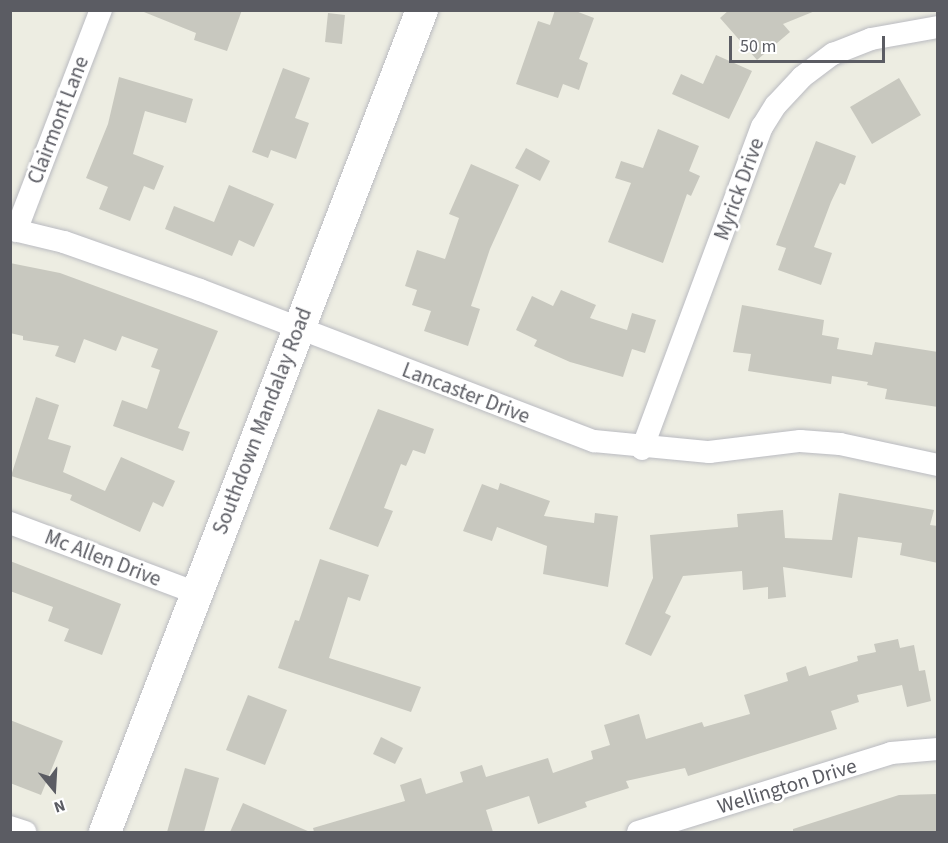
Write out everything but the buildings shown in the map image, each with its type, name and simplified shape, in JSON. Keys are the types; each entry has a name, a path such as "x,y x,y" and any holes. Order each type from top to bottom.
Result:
{"street":[{"name":"Clairmont Lane","path":"13,230 101,10"},
{"name":"Southdown Mandalay Road","path":"105,832 422,10"},
{"name":"Myrick Drive","path":"642,448 762,128 776,105 802,77 833,54 871,39 938,27"},
{"name":"Lancaster Drive","path":"13,230 106,257 594,441 642,448 710,452 800,441 840,444 938,465"},
{"name":"Mc Allen Drive","path":"10,523 196,593"},
{"name":"Wellington Drive","path":"638,832 666,828 891,753 938,748"},
{"path":"10,827 26,832"}]}
